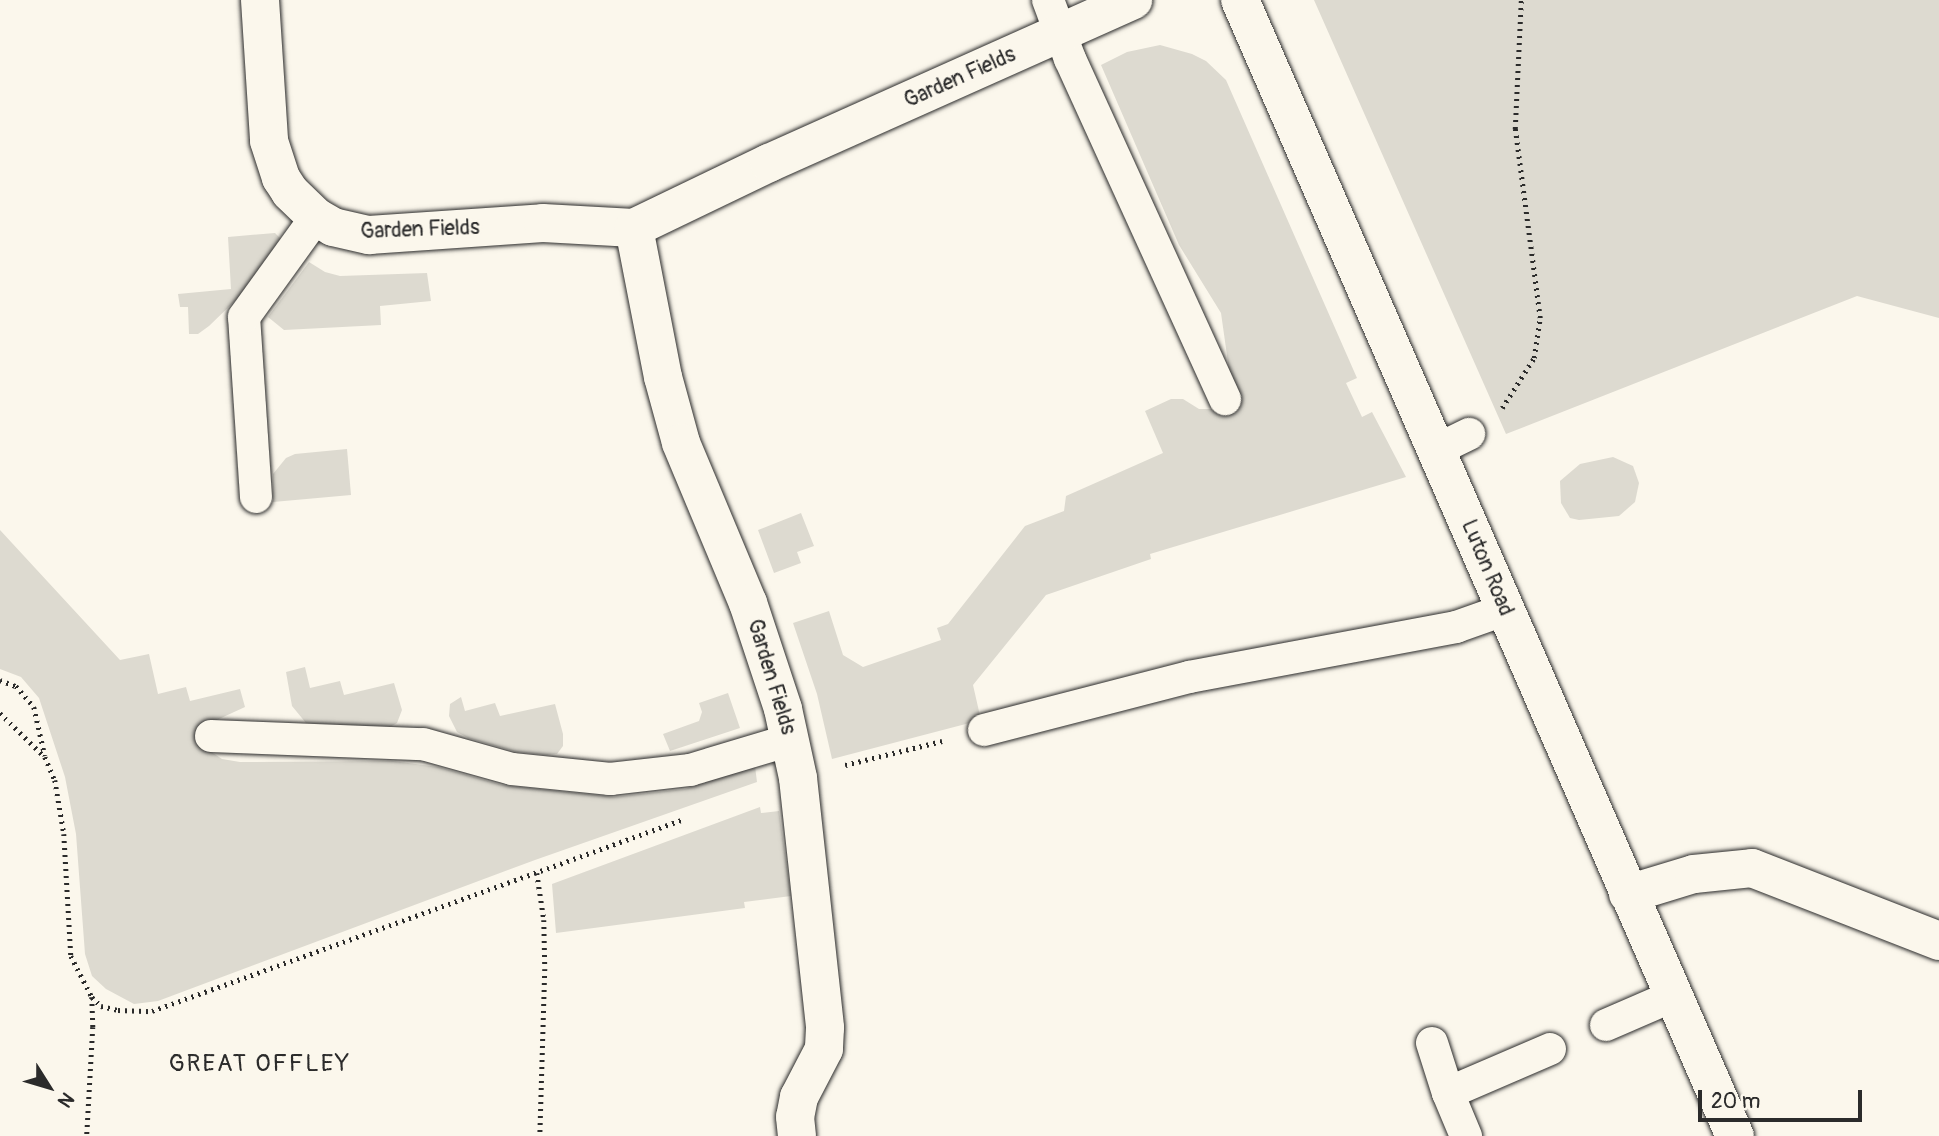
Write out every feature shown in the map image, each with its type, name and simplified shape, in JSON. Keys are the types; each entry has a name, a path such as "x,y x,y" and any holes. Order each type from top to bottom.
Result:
{"street":[{"name":"Garden Fields","path":"260,0 268,132 274,161 290,192 316,217 333,227 369,235 542,223 634,228 769,163 1054,16 1133,0"},
{"name":"Luton Road","path":"1240,0 1453,442 1504,610 1735,1136"},
{"name":"Garden Fields","path":"634,228 663,377 681,443 748,603 790,740 798,778 825,1028 824,1049 799,1097 795,1117 797,1136"},
{"path":"1628,894 1694,874 1752,868 1939,941"}],"lane":[{"path":"1054,16 1225,400"},
{"path":"256,497 244,317 316,217"},
{"path":"984,730 1189,677 1456,627 1504,610"},
{"path":"211,736 424,744 512,769 610,779 690,770 790,740"},
{"path":"1606,1025 1673,996"},
{"path":"1432,1043 1448,1093 1466,1136"},
{"path":"1448,1093 1550,1049"}],"path":[{"path":"1453,442 1488,425 1513,395 1534,358 1540,318 1515,129 1521,0"},
{"path":"0,680 16,686 34,707 45,757 55,780 64,834 71,956 92,997 101,1006 118,1010 152,1011 692,816"},
{"path":"0,713 45,757"},
{"path":"798,778 984,730"},
{"path":"537,873 544,920 545,970 540,1136"},
{"path":"87,1136 92,997"}],"shaded area":[{"path":"1314,0 1939,0 1939,318 1857,296 1506,434"},
{"path":"1160,45 1206,61 1226,80 1357,378 1346,383 1362,417 1372,412 1406,477 1150,554 1151,559 1046,595 973,685 981,720 832,759 817,694 793,623 829,611 843,655 863,667 941,640 937,628 948,624 1025,526 1064,511 1066,496 1163,453 1145,411 1171,399 1183,399 1199,409 1219,409 1232,391 1221,313 1179,245 1101,65 1127,52"},
{"path":"275,233 281,239 239,297 209,326 198,334 189,334 188,307 180,307 178,294 231,289 228,237"},
{"path":"309,262 325,272 340,276 427,273 431,301 380,306 381,325 284,330 268,317"},
{"path":"347,449 351,495 273,502 273,474 286,458 295,454"},
{"path":"1613,457 1633,466 1639,483 1635,502 1619,516 1579,520 1570,518 1561,503 1560,481 1580,464"},
{"path":"801,513 814,546 797,552 801,563 774,573 758,530"},
{"path":"0,530 120,660 149,654 158,694 186,687 190,701 240,689 245,707 208,724 210,751 222,759 240,762 393,761 438,767 502,785 614,797 685,789 755,766 757,782 535,860 158,1001 134,1004 106,989 92,976 85,954 76,834 65,777 39,698 21,677 0,669"},
{"path":"305,667 310,688 340,681 344,695 394,683 402,710 397,723 390,727 306,723 292,706 286,672"},
{"path":"728,693 740,728 670,751 663,734 699,721 702,712 699,703"},
{"path":"461,697 465,711 495,703 500,716 555,704 563,734 563,746 557,754 547,755 517,752 468,738 457,732 449,716 450,704"},
{"path":"760,807 761,813 779,811 791,896 744,902 745,908 556,933 552,884"}],"district":[{"name":"GREAT OFFLEY","path":"260,1064"}]}
